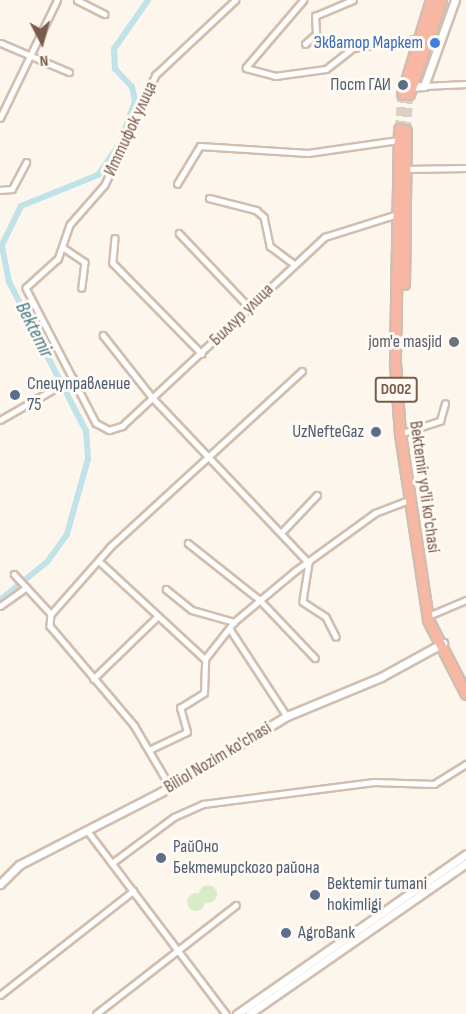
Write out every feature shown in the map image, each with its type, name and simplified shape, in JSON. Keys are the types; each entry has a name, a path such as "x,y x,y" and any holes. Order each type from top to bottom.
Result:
{"highway":[{"path":"407,92 416,39 431,0"},
{"path":"407,92 441,0"},
{"name":"Bektemir yo'li ko'chasi","path":"465,679 440,645 433,614 406,432 401,363 406,169 403,130 398,141 396,398 424,600 440,645 466,694"}],"street":[{"path":"0,118 57,0"},
{"path":"77,0 105,14"},
{"name":"Иттифок улица","path":"96,423 25,291 64,248 70,225 105,185 139,119 151,83 236,0"},
{"path":"304,0 246,69 274,76 326,69 353,48 416,39"},
{"path":"305,44 316,34 315,16 353,0"},
{"path":"424,86 455,0"},
{"path":"1,44 31,53 69,72"},
{"path":"407,92 424,86 466,84"},
{"path":"0,101 7,103"},
{"path":"177,184 196,147 308,153 398,141"},
{"path":"0,190 12,189 26,163"},
{"path":"406,169 466,168"},
{"path":"209,198 256,210 264,217 270,246 294,264"},
{"name":"Биллур улица","path":"96,423 115,430 202,354 294,264 338,230 399,214"},
{"path":"179,233 250,308"},
{"path":"115,238 113,263 202,354"},
{"path":"64,248 85,262 82,288"},
{"path":"103,335 152,398 309,563"},
{"path":"170,786 148,750 50,626 51,614 99,561 302,370"},
{"path":"0,420 55,386 73,378"},
{"path":"406,432 440,421 445,404"},
{"path":"281,533 317,495"},
{"path":"148,750 187,732 180,708 204,693 205,659 234,622 375,513 409,500"},
{"path":"188,543 260,600 315,658"},
{"path":"99,561 205,659"},
{"path":"309,563 303,602 326,617 336,637"},
{"path":"14,574 51,614"},
{"path":"0,606 24,587"},
{"path":"166,589 192,610 234,622"},
{"path":"433,614 466,600"},
{"path":"93,679 156,616"},
{"path":"230,628 287,716"},
{"name":"Biliol Nozim ko'chasi","path":"0,884 19,865 170,786 287,716 381,677 440,645"},
{"path":"112,863 174,817 203,804 374,782 434,783 466,764"},
{"path":"87,830 226,1014"},
{"path":"243,1013 466,854"},
{"path":"243,1013 466,863"},
{"path":"0,995 133,891"},
{"path":"96,1014 236,905"}],"green space":[{"path":"204,885 212,885 217,890 215,901 204,903 199,898 199,890"},
{"path":"192,893 200,893 205,898 203,909 192,911 187,906 187,898"}],"waterway":[{"name":"Bektemir","path":"0,600 47,562 67,534 88,459 86,431 9,282 2,245 21,206 98,175 120,144 135,101 132,87 115,69 114,49 148,0"}],"tunnel":[{"path":"399,129 402,94"},
{"path":"406,130 409,94"}],"place":[{"name":"Экватор Маркет","path":"435,43"},
{"name":"Пост ГАИ","path":"403,85"},
{"name":"jom'e masjid","path":"454,342"},
{"name":"Спецуправление 75","path":"15,395"},
{"name":"UzNefteGaz","path":"376,432"},
{"name":"РайОно Бектемирского района","path":"161,858"},
{"name":"Bektemir tumani hokimligi","path":"315,895"},
{"name":"AgroBank","path":"286,933"}]}
